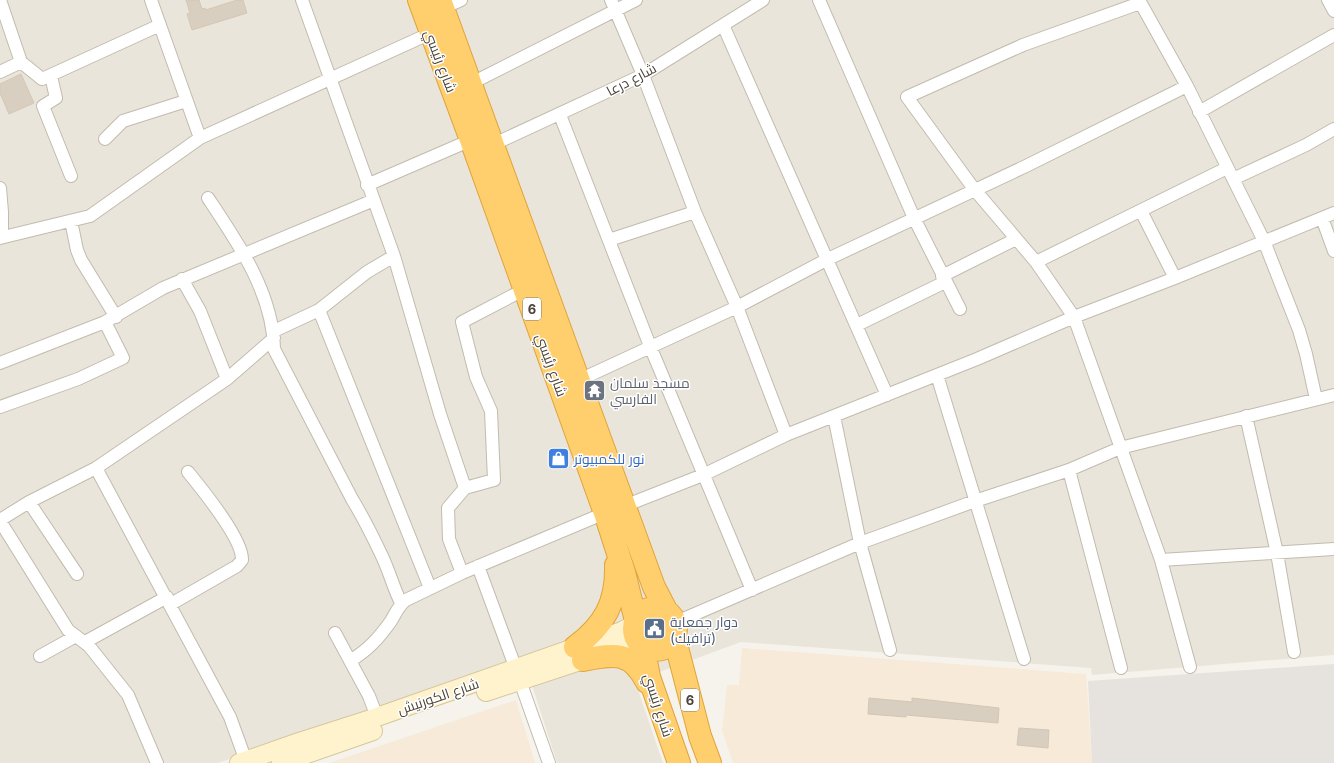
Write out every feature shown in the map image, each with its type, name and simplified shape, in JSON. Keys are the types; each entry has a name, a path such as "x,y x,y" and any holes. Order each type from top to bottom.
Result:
{"highway":[{"name":"شارع رئيسي","path":"419,0 442,15 470,84 577,381 615,509 613,536 624,572 649,677 679,763"},
{"name":"شارع رئيسي","path":"442,15 471,140 525,289 615,509 672,624 700,736 710,763"},
{"path":"579,653 601,623 612,603 616,579 613,536"},
{"path":"650,608 657,608 672,624 668,644 659,649 652,649 638,634 642,613 650,608"},
{"path":"579,653 615,655 633,661 644,675 660,709"}],"street":[{"path":"0,0 21,62 42,79 160,25"},
{"path":"151,0 200,138"},
{"path":"302,0 367,185 374,200 394,256 440,414 465,488"},
{"path":"611,0 644,74 695,212 737,307 786,435"},
{"path":"470,84 616,12 636,0"},
{"name":"شارع درعا","path":"492,145 560,115 644,74 763,0"},
{"path":"819,0 914,218 960,308"},
{"path":"1328,0 1334,11"},
{"path":"1190,667 1161,560 1074,317 1036,262 974,189 907,97 1023,45 1140,1 1186,86 1264,241 1299,330 1316,399"},
{"path":"0,188 2,212 1,238 90,216 200,138 330,79 442,15"},
{"path":"723,25 887,395"},
{"path":"1199,112 1334,35"},
{"path":"0,72 21,62"},
{"path":"50,76 56,98 43,106 71,176"},
{"path":"577,381 737,307 828,259 974,189 1026,166 1186,86"},
{"path":"105,139 123,121 186,101"},
{"path":"560,115 650,346 752,590"},
{"path":"1036,262 1141,211 1230,174 1306,145 1334,129"},
{"path":"367,185 471,140"},
{"path":"208,198 245,253 269,313 274,334 274,349 364,520 381,555 401,603"},
{"path":"0,363 111,319 163,288 374,200"},
{"path":"1141,211 1175,278"},
{"path":"608,240 695,212"},
{"path":"350,661 371,646 401,603 462,573 615,509 703,475 786,435 937,375 1074,317 1175,278 1334,213"},
{"path":"1322,218 1334,251"},
{"path":"0,406 78,379 123,358 111,319 77,250 71,221"},
{"path":"857,325 1016,239"},
{"path":"157,763 128,695 81,639 68,630 1,516 96,468 227,379 274,334 319,310 367,272 394,256"},
{"path":"182,280 200,311 227,379"},
{"path":"462,573 449,539 448,508 465,488 494,480 491,411 476,377 462,322 525,289"},
{"path":"319,310 430,588"},
{"path":"937,375 1024,659"},
{"path":"672,624 860,543 975,501 1069,470 1120,448 1334,395"},
{"path":"834,416 860,543 890,650"},
{"path":"1246,416 1277,553 1294,652"},
{"path":"96,468 169,601 230,717 243,762"},
{"path":"1069,470 1121,668"},
{"path":"40,656 169,601 237,566 242,560 241,553 223,517 188,472"},
{"path":"29,502 77,574"},
{"path":"1161,560 1334,549"},
{"path":"478,566 549,763"},
{"path":"335,633 377,717"},
{"name":"شارع الكورنيش","path":"243,762 301,748 638,634"},
{"name":"شارع الكورنيش","path":"281,763 301,748 377,717 518,675"}],"shaded area":[{"path":"0,0 1334,0 1334,655 1092,675 1091,668 741,642 635,681 663,763 557,763 523,657 218,763 0,763"},
{"path":"742,648 1086,674 1092,763 733,763 722,731 727,685 739,685"},
{"path":"1334,664 1334,763 1092,763 1088,681"},
{"path":"516,700 535,763 329,763"}],"building":[{"path":"186,0 199,0 202,9 205,8 206,10 237,0 243,0 247,13 192,30 187,14 190,13"},
{"path":"21,74 34,103 9,114 0,93 0,84"},
{"path":"869,698 912,702 912,698 999,708 998,723 906,715 906,717 868,714"},
{"path":"1019,728 1049,730 1048,748 1017,745"}],"place":[{"name":"مسجد سلمان الفارسي","path":"594,390"},
{"name":"نور للكمبيوتر","path":"558,458"},
{"name":"دوار جمعاية (ترافيك)","path":"655,629"}]}
